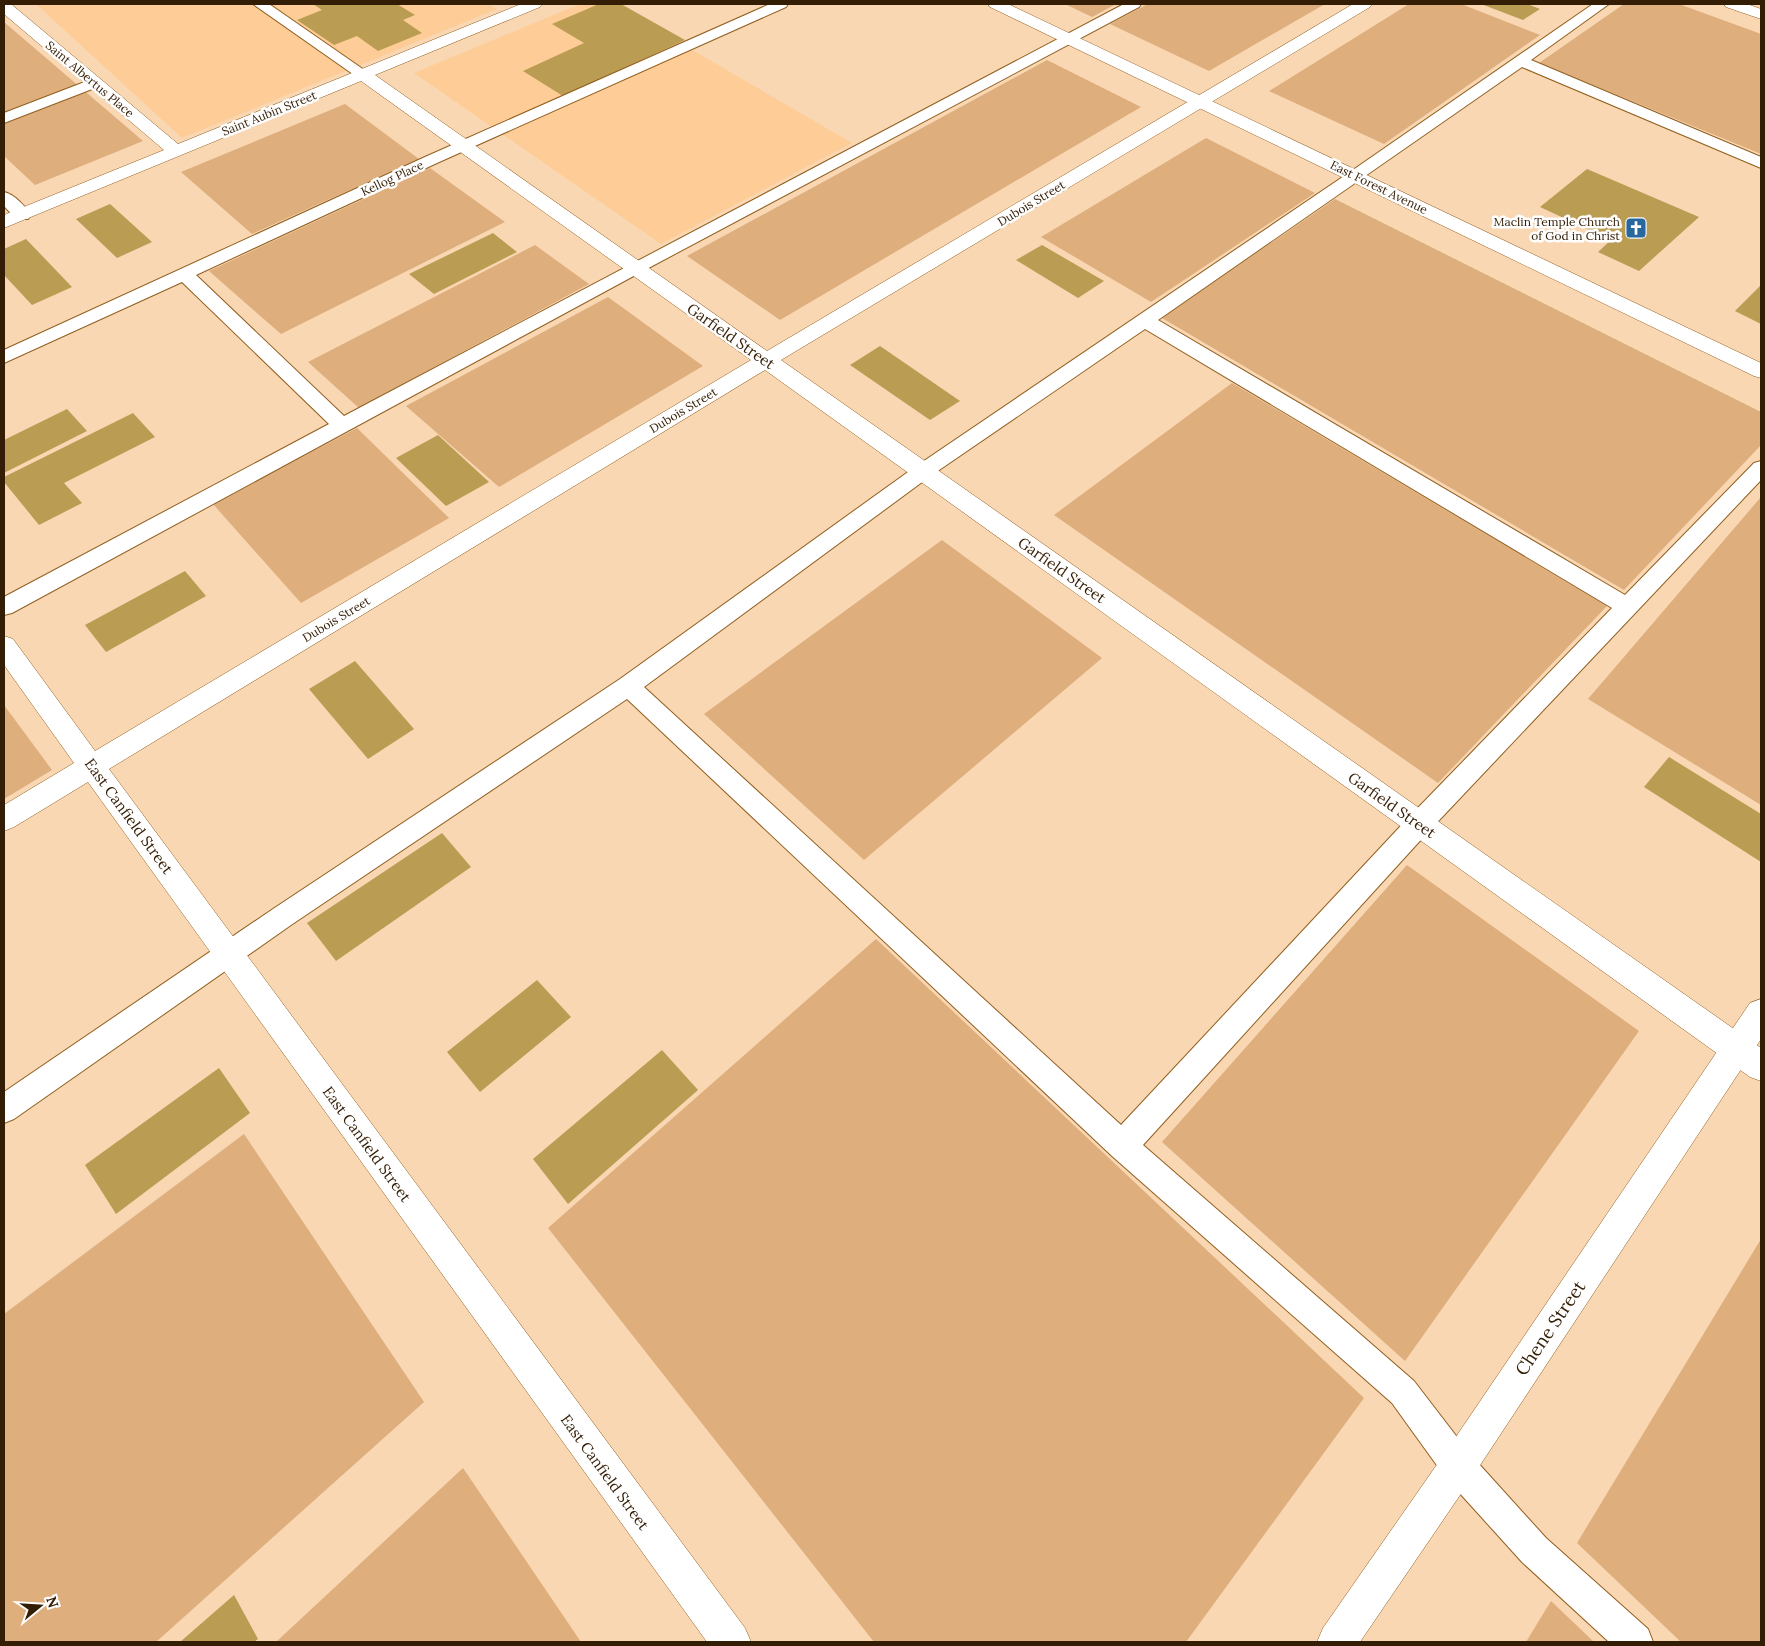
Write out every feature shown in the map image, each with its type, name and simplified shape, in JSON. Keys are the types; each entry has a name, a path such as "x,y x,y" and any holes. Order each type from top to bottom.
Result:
{"street":[{"name":"Saint Aubin Street","path":"4,222 534,4"},
{"name":"East Forest Avenue","path":"996,4 1761,371"},
{"name":"Dubois Street","path":"4,819 765,361 1364,4"},
{"path":"1732,4 1761,14"},
{"name":"Saint Albertus Place","path":"4,6 176,151"},
{"name":"Garfield Street","path":"362,74 1749,1058"},
{"name":"East Canfield Street","path":"4,646 92,765 719,1638"},
{"name":"Chene Street","path":"1337,1642 1458,1466 1749,1058 1761,1013"}],"lane":[{"path":"260,4 362,74"},
{"name":"Kellog Place","path":"4,357 463,146 781,4"},
{"path":"4,607 635,268 1134,4"},
{"path":"4,1109 228,954 628,686 922,472 1356,176 1602,4"},
{"path":"1520,61 1761,163"},
{"path":"4,118 95,83"},
{"path":"4,197 22,215"},
{"path":"184,274 343,426"},
{"path":"1144,320 1628,607"},
{"path":"1122,1146 1419,824 1761,468"},
{"path":"628,686 1122,1146 1403,1392 1458,1466 1534,1550 1635,1642"}],"shaded area":[{"path":"36,4 488,4 497,9 182,138"},
{"path":"580,4 613,4 852,143 661,244 414,73"},
{"path":"1065,4 1116,4 1092,17"},
{"path":"1148,4 1325,4 1209,71 1110,24"},
{"path":"1409,4 1461,4 1540,35 1384,144 1269,91"},
{"path":"1624,4 1679,4 1761,34 1761,154 1539,63"},
{"path":"4,22 143,141 35,185 4,156"},
{"path":"1047,60 1141,107 780,320 687,256"},
{"path":"345,104 419,159 252,234 181,172"},
{"path":"1206,138 1315,193 1151,302 1041,237"},
{"path":"430,168 505,222 281,334 209,271"},
{"path":"1335,199 1761,412 1761,445 1624,590 1162,318"},
{"path":"535,245 589,284 359,408 308,362"},
{"path":"608,297 703,366 499,487 406,406"},
{"path":"1232,383 1607,606 1438,783 1054,515"},
{"path":"357,428 449,518 301,603 213,504"},
{"path":"1761,497 1761,805 1588,699"},
{"path":"942,540 1102,658 864,860 704,714"},
{"path":"4,705 52,770 4,799"},
{"path":"1407,865 1639,1031 1405,1361 1162,1142"},
{"path":"876,939 1364,1398 1186,1642 874,1642 548,1228"},
{"path":"244,1134 424,1402 156,1642 4,1642 4,1314"},
{"path":"1761,1239 1761,1642 1681,1642 1577,1543"},
{"path":"463,1468 581,1642 276,1642"},
{"path":"1551,1601 1594,1642 1526,1642"}],"building":[{"path":"313,4 397,4 415,15 403,20 422,33 378,51 357,36 334,45 297,20 322,10"},
{"path":"599,4 621,4 685,40 563,96 523,71 584,43 552,24"},
{"path":"1481,4 1527,4 1540,9 1523,20"},
{"name":"Maclin Temple Church of God in Christ","path":"1587,169 1699,217 1639,271 1598,252 1611,240 1540,207"},
{"path":"110,204 152,242 117,258 76,219"},
{"path":"493,233 517,252 434,294 409,274"},
{"path":"26,239 72,287 32,305 4,275 4,249"},
{"path":"1042,245 1104,281 1078,298 1016,260"},
{"path":"1761,285 1761,324 1735,311"},
{"path":"880,346 960,401 930,420 850,365"},
{"path":"67,409 87,431 4,473 4,440"},
{"path":"133,413 155,437 64,483 82,503 39,525 4,482 4,477"},
{"path":"438,435 489,482 446,506 396,458"},
{"path":"185,571 206,596 106,652 85,625"},
{"path":"355,661 414,729 368,759 309,689"},
{"path":"1669,757 1761,814 1761,862 1644,787"},
{"path":"442,833 471,867 336,961 307,923"},
{"path":"537,980 571,1017 480,1092 447,1052"},
{"path":"662,1050 698,1090 568,1204 533,1159"},
{"path":"219,1068 250,1113 116,1214 85,1165"},
{"path":"234,1595 258,1639 254,1642 180,1642"}],"place":[{"name":"Maclin Temple Church of God in Christ","path":"1636,228"}]}
